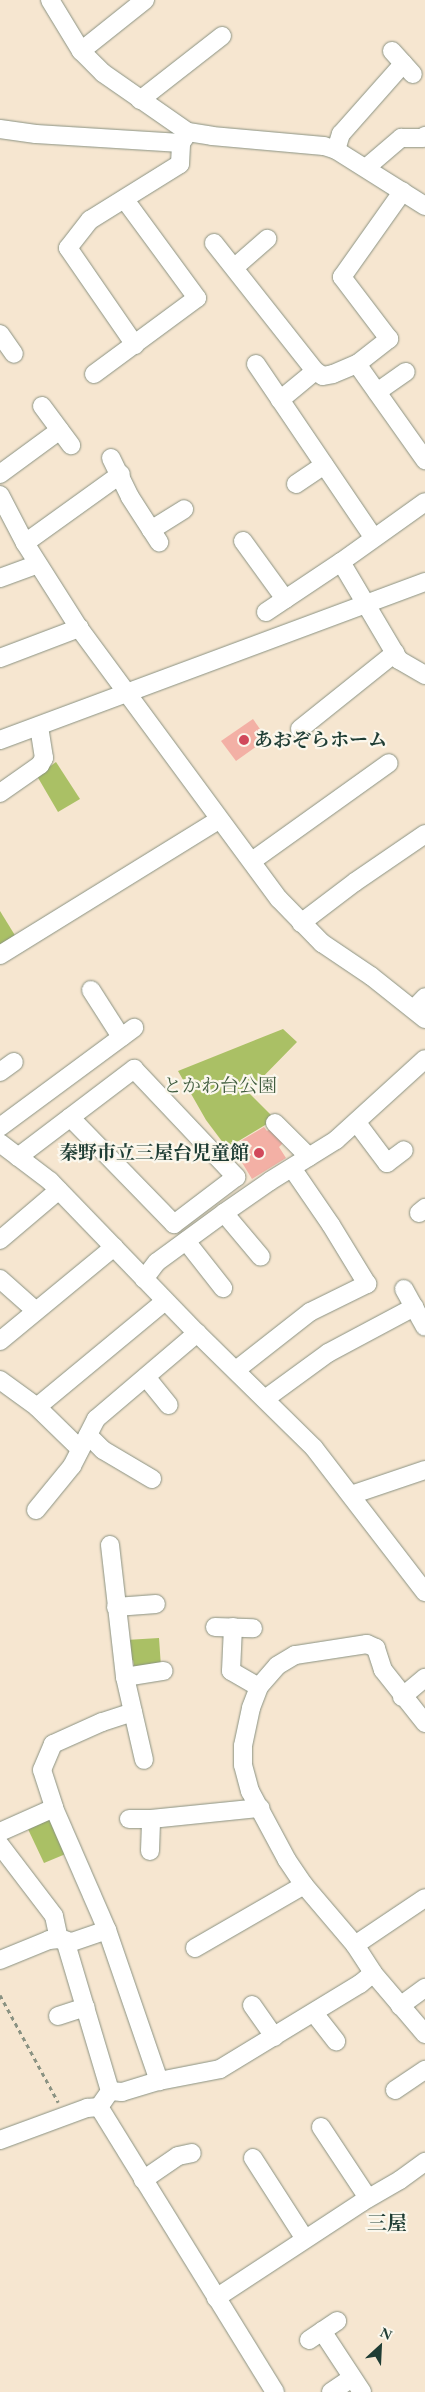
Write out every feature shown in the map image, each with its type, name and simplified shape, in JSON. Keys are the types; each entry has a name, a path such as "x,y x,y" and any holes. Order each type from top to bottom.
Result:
{"street":[{"path":"50,0 81,51 103,73 185,137"},
{"path":"81,51 145,0"},
{"path":"140,100 222,36"},
{"path":"336,150 341,134 403,63"},
{"path":"0,129 36,134 212,136 324,146 336,150 367,167 425,206"},
{"path":"367,167 401,138 422,138 425,136"},
{"path":"135,345 68,248 90,220 125,200 180,164 185,137"},
{"path":"214,243 235,267 315,371 322,376 357,364 389,339 336,271 403,191"},
{"path":"94,374 198,298 125,200"},
{"path":"235,267 267,239"},
{"path":"256,364 374,538"},
{"path":"357,364 377,392 385,414 425,460"},
{"path":"280,400 315,371"},
{"path":"377,392 406,372"},
{"path":"42,406 71,445"},
{"path":"0,474 60,430"},
{"path":"111,458 121,474 130,497 155,536 184,509"},
{"path":"296,484 324,465"},
{"path":"24,543 121,474"},
{"path":"0,497 24,543 79,628 279,899 322,943 421,1008"},
{"path":"266,612 341,562 425,502"},
{"path":"243,541 286,599"},
{"path":"341,562 399,660 425,675"},
{"path":"0,578 38,564"},
{"path":"0,740 425,582"},
{"path":"0,658 79,628"},
{"path":"300,729 395,653"},
{"path":"0,793 40,765 44,758 39,726"},
{"path":"252,861 390,762"},
{"path":"0,955 219,820"},
{"path":"301,923 355,882 425,834"},
{"path":"0,1127 62,1070 128,1033 91,990"},
{"path":"144,1279 157,1262 270,1181 309,1157 357,1123 425,1059"},
{"path":"18,1156 134,1069 236,1177 174,1224 70,1118"},
{"path":"275,1122 309,1157"},
{"path":"357,1123 386,1163 404,1150"},
{"path":"0,1143 59,1190 197,1333 314,1448 425,1592"},
{"path":"236,1370 310,1312 367,1284 332,1225 292,1168"},
{"path":"0,1240 59,1190"},
{"path":"224,1213 261,1257"},
{"path":"186,1241 223,1288"},
{"path":"0,1341 114,1247"},
{"path":"0,1279 36,1311"},
{"path":"404,1289 425,1327"},
{"path":"36,1408 166,1301"},
{"path":"265,1399 328,1353 414,1307"},
{"path":"36,1510 72,1466 96,1419 197,1333"},
{"path":"146,1377 169,1404"},
{"path":"0,1380 84,1442 103,1450 152,1479"},
{"path":"351,1495 425,1470"},
{"path":"110,1545 125,1677 144,1760"},
{"path":"116,1607 156,1604"},
{"path":"214,1627 253,1628"},
{"path":"233,1627 232,1671 259,1687"},
{"path":"425,1723 402,1697 383,1670 376,1648 367,1644 295,1655 277,1666 259,1687 251,1708 243,1746 243,1765 248,1782 287,1860 304,1885 355,1945 373,1973 425,2034"},
{"path":"125,1677 164,1671"},
{"path":"402,1697 425,1678"},
{"path":"133,1712 102,1722 53,1744 42,1770 54,1808 107,1930 159,2081"},
{"path":"0,1832 54,1808"},
{"path":"129,1819 151,1819 260,1808"},
{"path":"150,1851 151,1819"},
{"path":"0,1845 54,1916 86,2007 110,2091"},
{"path":"200,1939 236,1916 304,1885"},
{"path":"355,1945 425,1898"},
{"path":"0,1960 49,1940 62,1939 72,1942 107,1930"},
{"path":"110,2091 122,2092 159,2081 220,2069 314,2012 373,1973"},
{"path":"400,2006 425,1988"},
{"path":"252,2005 274,2037"},
{"path":"58,2016 86,2007"},
{"path":"314,2012 336,2041"},
{"path":"394,2090 425,2070"},
{"path":"99,2107 110,2091"},
{"path":"0,2140 87,2108 99,2107"},
{"path":"99,2107 275,2392"},
{"path":"321,2127 368,2198"},
{"path":"143,2180 178,2156 192,2153"},
{"path":"253,2157 305,2239"},
{"path":"216,2298 425,2162"},
{"path":"331,2392 357,2385 316,2335 337,2320"}],"path":[{"path":"0,1995 65,2116"}],"green space":[{"path":"56,762 80,799 58,812 37,776"},
{"path":"0,911 16,937 0,946"},
{"name":"とかわ台公園","path":"283,1029 297,1042 248,1092 275,1119 227,1148 206,1120 178,1071"},
{"path":"159,1638 161,1667 135,1670 133,1660 128,1660 126,1640"},
{"path":"51,1819 68,1853 44,1863 27,1827"}],"building":[{"name":"あおぞらホーム","path":"253,719 267,739 236,761 221,741"},
{"name":"秦野市立三屋台児童館","path":"264,1127 267,1131 273,1127 285,1141 279,1147 286,1158 252,1179 232,1146"}],"place":[{"name":"あおぞらホーム","path":"244,740"},
{"name":"秦野市立三屋台児童館","path":"259,1153"}],"district":[{"name":"三屋","path":"387,2223"}]}
